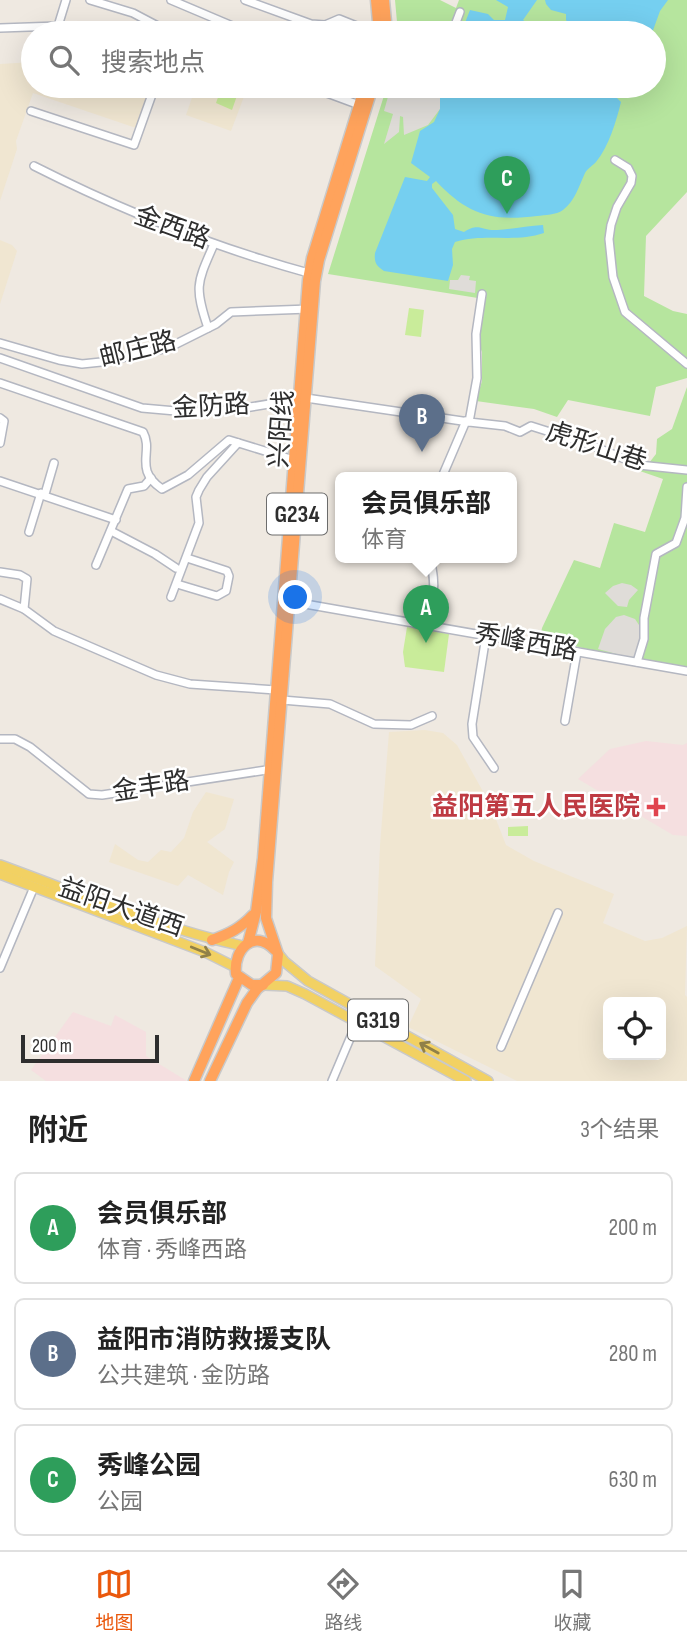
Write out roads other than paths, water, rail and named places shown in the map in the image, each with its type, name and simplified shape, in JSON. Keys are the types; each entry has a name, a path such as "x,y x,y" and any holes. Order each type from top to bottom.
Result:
{"highway":[{"path":"376,0 378,21"},
{"path":"384,0 386,21"},
{"name":"兴阳线","path":"275,950 266,918 276,690 286,601 309,309 313,274 364,98"},
{"name":"兴阳线","path":"363,106 367,98"},
{"name":"兴阳线","path":"245,944 256,912 282,700 294,460 302,399"},
{"path":"212,940 237,929 256,912"},
{"path":"245,944 262,942 275,950"},
{"name":"G234","path":"194,1081 232,996 238,952 245,944"},
{"name":"G234","path":"210,1081 247,1003 257,989 276,973 278,954 275,950"},
{"path":"237,972 252,985 264,985"},
{"path":"209,1049 222,1056"},
{"path":"203,1062 216,1068"}],"main road":[{"name":"益阳大道西","path":"0,864 212,940 245,944"},
{"name":"益阳大道西","path":"0,874 197,949 237,972"},
{"name":"G319","path":"275,950 308,981 488,1081"},
{"name":"G319","path":"264,985 287,986 466,1081"},
{"path":"319,1002 325,991"}],"street":[{"path":"60,21 66,0"},
{"path":"90,0 134,13 149,21"},
{"path":"171,0 221,21"},
{"path":"245,0 303,21"},
{"path":"457,21 460,12"},
{"path":"0,28 21,27"},
{"path":"31,111 134,145 151,98"},
{"path":"341,98 363,106"},
{"path":"615,160 628,168 632,176 631,183 617,207 609,239 613,277 625,312 687,364"},
{"name":"金西路","path":"34,166 128,212 214,244 313,274"},
{"path":"208,328 198,299 199,279 214,244"},
{"path":"445,472 468,421 477,377 476,334 482,294"},
{"name":"邮庄路","path":"0,343 59,360 101,362 168,348 208,328 231,312 309,309"},
{"name":"金防路","path":"0,358 142,408 187,412 232,410 302,399 468,421"},
{"path":"0,383 143,432 148,440 144,462 150,478 162,489 188,475 229,440 294,460"},
{"path":"0,418 4,421 0,443"},
{"name":"虎形山巷","path":"468,421 505,426 520,432 531,426 591,445 639,465 687,470"},
{"path":"171,597 199,523 196,498 199,490 207,477 239,443"},
{"path":"29,532 54,463"},
{"path":"96,565 128,489 144,486 150,478"},
{"path":"0,481 116,520"},
{"path":"637,663 644,639 644,618 656,554 676,543 685,518 687,487"},
{"path":"111,531 176,568"},
{"path":"177,583 217,596 226,591 229,576 227,571 187,558"},
{"path":"416,624 428,609 433,596 436,583 431,563"},
{"path":"0,572 20,575 27,579 24,609"},
{"path":"0,599 24,609 54,631 156,676 190,684 276,690"},
{"name":"秀峰西路","path":"286,601 687,671"},
{"path":"486,636 472,724 473,737 494,768"},
{"path":"565,721 577,652"},
{"path":"282,700 330,704 374,724 411,725 432,716"},
{"name":"金丰路","path":"0,738 15,739 30,747 89,794 102,795 273,769"},
{"path":"0,968 34,887"},
{"path":"501,1047 558,913"},
{"path":"332,1081 357,1022"}],"water":[{"path":"496,0 537,0 525,21 466,21 470,10 488,14 494,20 505,20 508,7"},
{"path":"545,0 668,0 656,21 567,21 566,14 551,10"},
{"path":"440,98 617,98 621,102 605,149 585,173 571,202 560,212 521,218 493,216 469,208 436,181 432,184 432,188 453,215 455,229 464,232 477,227 497,230 543,225 544,233 533,236 477,238 455,242 448,281 384,271 376,264 375,256 405,177 427,181 430,177 411,163 420,131 434,122 440,109"}],"place":[{"name":"秀峰公园","path":"507,214"},
{"name":"益阳市消防救援支队","path":"422,452"},
{"name":"会员俱乐部","path":"426,643"},
{"name":"益阳第五人民医院","path":"656,807"}]}
